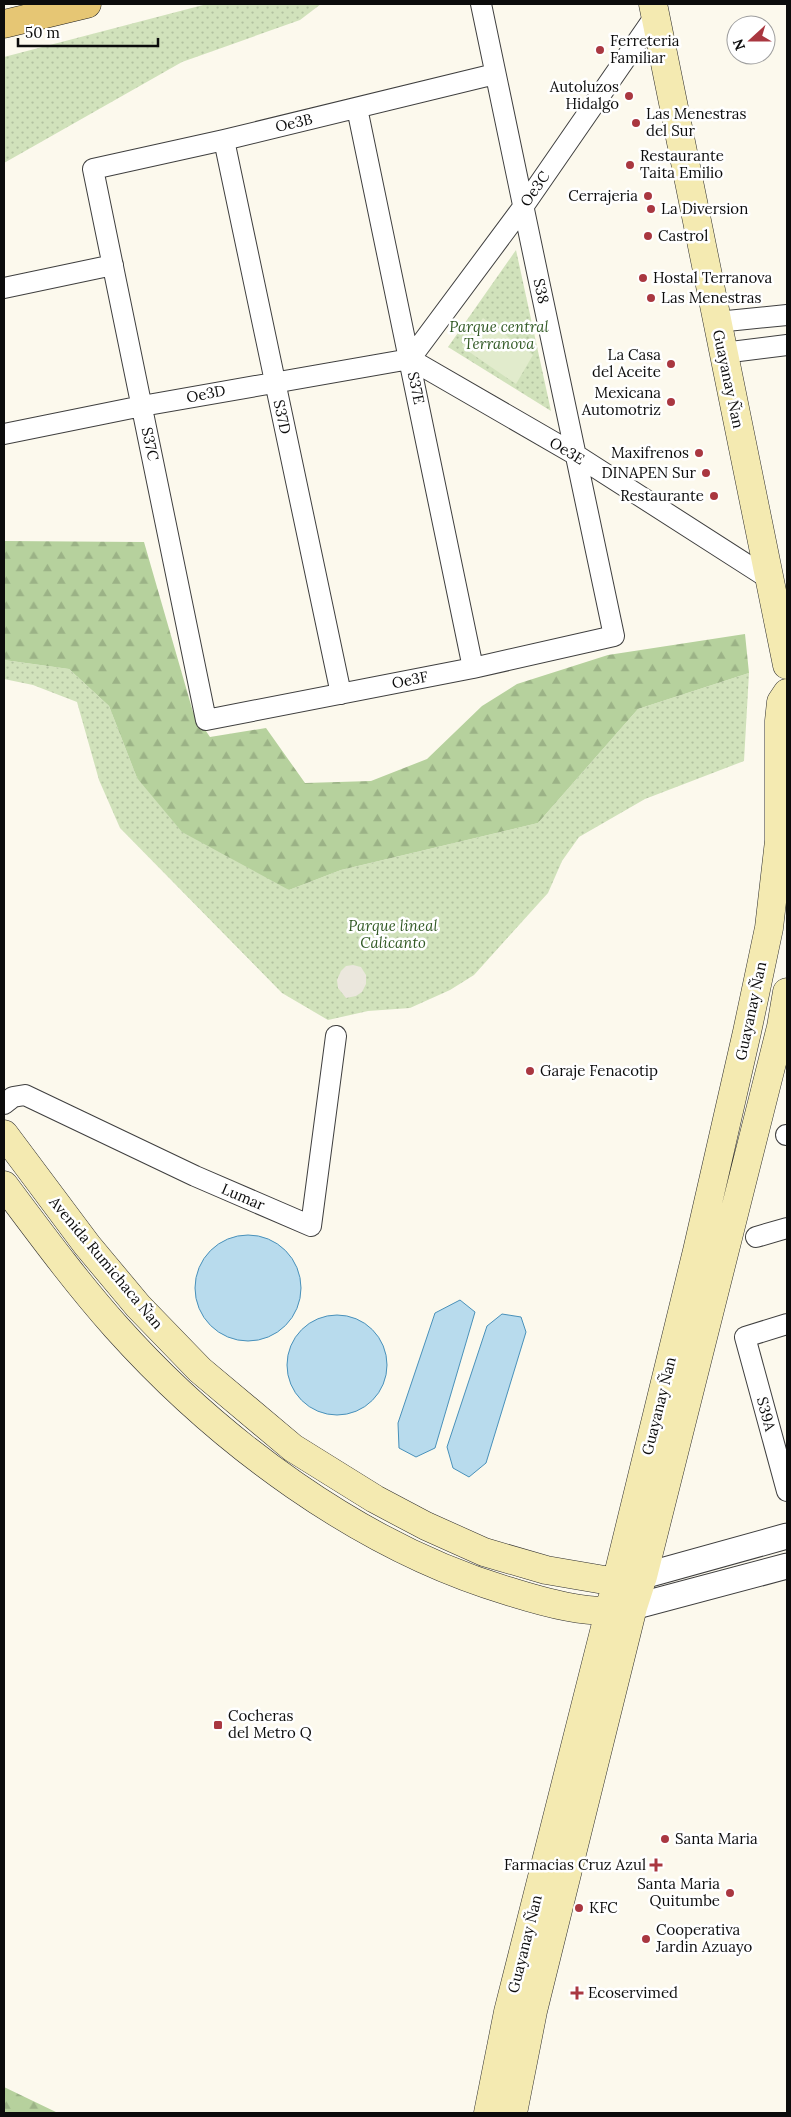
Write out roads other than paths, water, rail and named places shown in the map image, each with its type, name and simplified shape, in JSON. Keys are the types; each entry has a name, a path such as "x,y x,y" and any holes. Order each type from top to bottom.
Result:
{"main road":[{"path":"4,24 87,4"},
{"name":"Guayanay Ñan","path":"654,10 787,665"},
{"name":"Guayanay Ñan","path":"513,2113 533,2011 621,1610 616,1582 697,1251 748,1032 768,928 777,860 779,841 779,721 781,702 787,693"},
{"name":"Guayanay Ñan","path":"488,2113 508,2012 621,1610 643,1576 784,1027 787,992"},
{"name":"Avenida Rumichaca Ñan","path":"4,1134 87,1245 138,1306 200,1370 293,1448 426,1526 484,1552 546,1570 616,1582 643,1576"},
{"name":"Avenida Rumichaca Ñan","path":"4,1185 63,1264 116,1326 179,1392 275,1473 360,1525 413,1554 474,1581 539,1600 621,1610"},
{"path":"697,1251 724,1258"}],"street":[{"name":"S38","path":"481,4 614,636"},
{"name":"Oe3C","path":"410,359 523,207 654,10"},
{"name":"Oe3B","path":"92,169 224,140 496,74"},
{"name":"S37E","path":"357,108 473,668"},
{"name":"S37D","path":"224,140 341,694"},
{"name":"S37C","path":"92,169 206,720"},
{"path":"4,288 113,265"},
{"path":"716,322 787,315"},
{"path":"723,353 787,344"},
{"name":"Oe3D","path":"4,434 275,381 410,359"},
{"name":"Oe3E","path":"410,359 576,456 771,580"},
{"name":"Oe3F","path":"206,720 473,668 614,636"},
{"path":"748,1032 784,1027"},
{"name":"Lumar","path":"4,1104 13,1097 25,1095 194,1176 318,1228 336,1036"},
{"path":"756,1237 787,1228"},
{"name":"S39A","path":"787,1324 745,1336 787,1490"},
{"name":"Avenida Rumichaca Ñan","path":"643,1576 787,1536"},
{"name":"Avenida Rumichaca Ñan","path":"621,1610 787,1566"}],"water":[{"path":"248,1235 268,1239 285,1251 297,1268 301,1288 297,1308 285,1325 268,1337 248,1341 228,1337 211,1325 199,1308 195,1288 199,1268 211,1251 228,1239"},
{"path":"460,1300 475,1312 435,1448 416,1457 399,1448 398,1423 435,1313"},
{"path":"502,1314 521,1317 526,1332 486,1463 469,1477 453,1468 447,1447 487,1326"},
{"path":"337,1315 347,1316 365,1323 379,1337 386,1355 386,1375 379,1393 365,1407 347,1414 337,1415 327,1414 309,1407 295,1393 288,1375 287,1365 288,1355 295,1337 309,1323 327,1316"}],"place":[{"name":"Ferreteria Familiar","path":"600,50"},
{"name":"Autoluzos Hidalgo","path":"629,96"},
{"name":"Las Menestras del Sur","path":"636,123"},
{"name":"Restaurante Taita Emilio","path":"630,165"},
{"name":"Cerrajeria","path":"648,196"},
{"name":"La Diversion","path":"651,209"},
{"name":"Castrol","path":"648,236"},
{"name":"Hostal Terranova","path":"643,278"},
{"name":"Las Menestras","path":"651,298"},
{"name":"La Casa del Aceite","path":"671,364"},
{"name":"Mexicana Automotriz","path":"671,402"},
{"name":"Maxifrenos","path":"699,453"},
{"name":"DINAPEN Sur","path":"706,473"},
{"name":"Restaurante","path":"714,496"},
{"name":"Garaje Fenacotip","path":"530,1071"},
{"name":"Cocheras del Metro Q","path":"218,1725"},
{"name":"Santa Maria","path":"665,1839"},
{"name":"Farmacias Cruz Azul","path":"656,1865"},
{"name":"Santa Maria Quitumbe","path":"730,1893"},
{"name":"KFC","path":"579,1908"},
{"name":"Cooperativa Jardin Azuayo","path":"646,1939"},
{"name":"Ecoservimed","path":"577,1993"}],"park label":[{"name":"Parque central Terranova","path":"499,336"},
{"name":"Parque lineal Calicanto","path":"393,934"}]}
